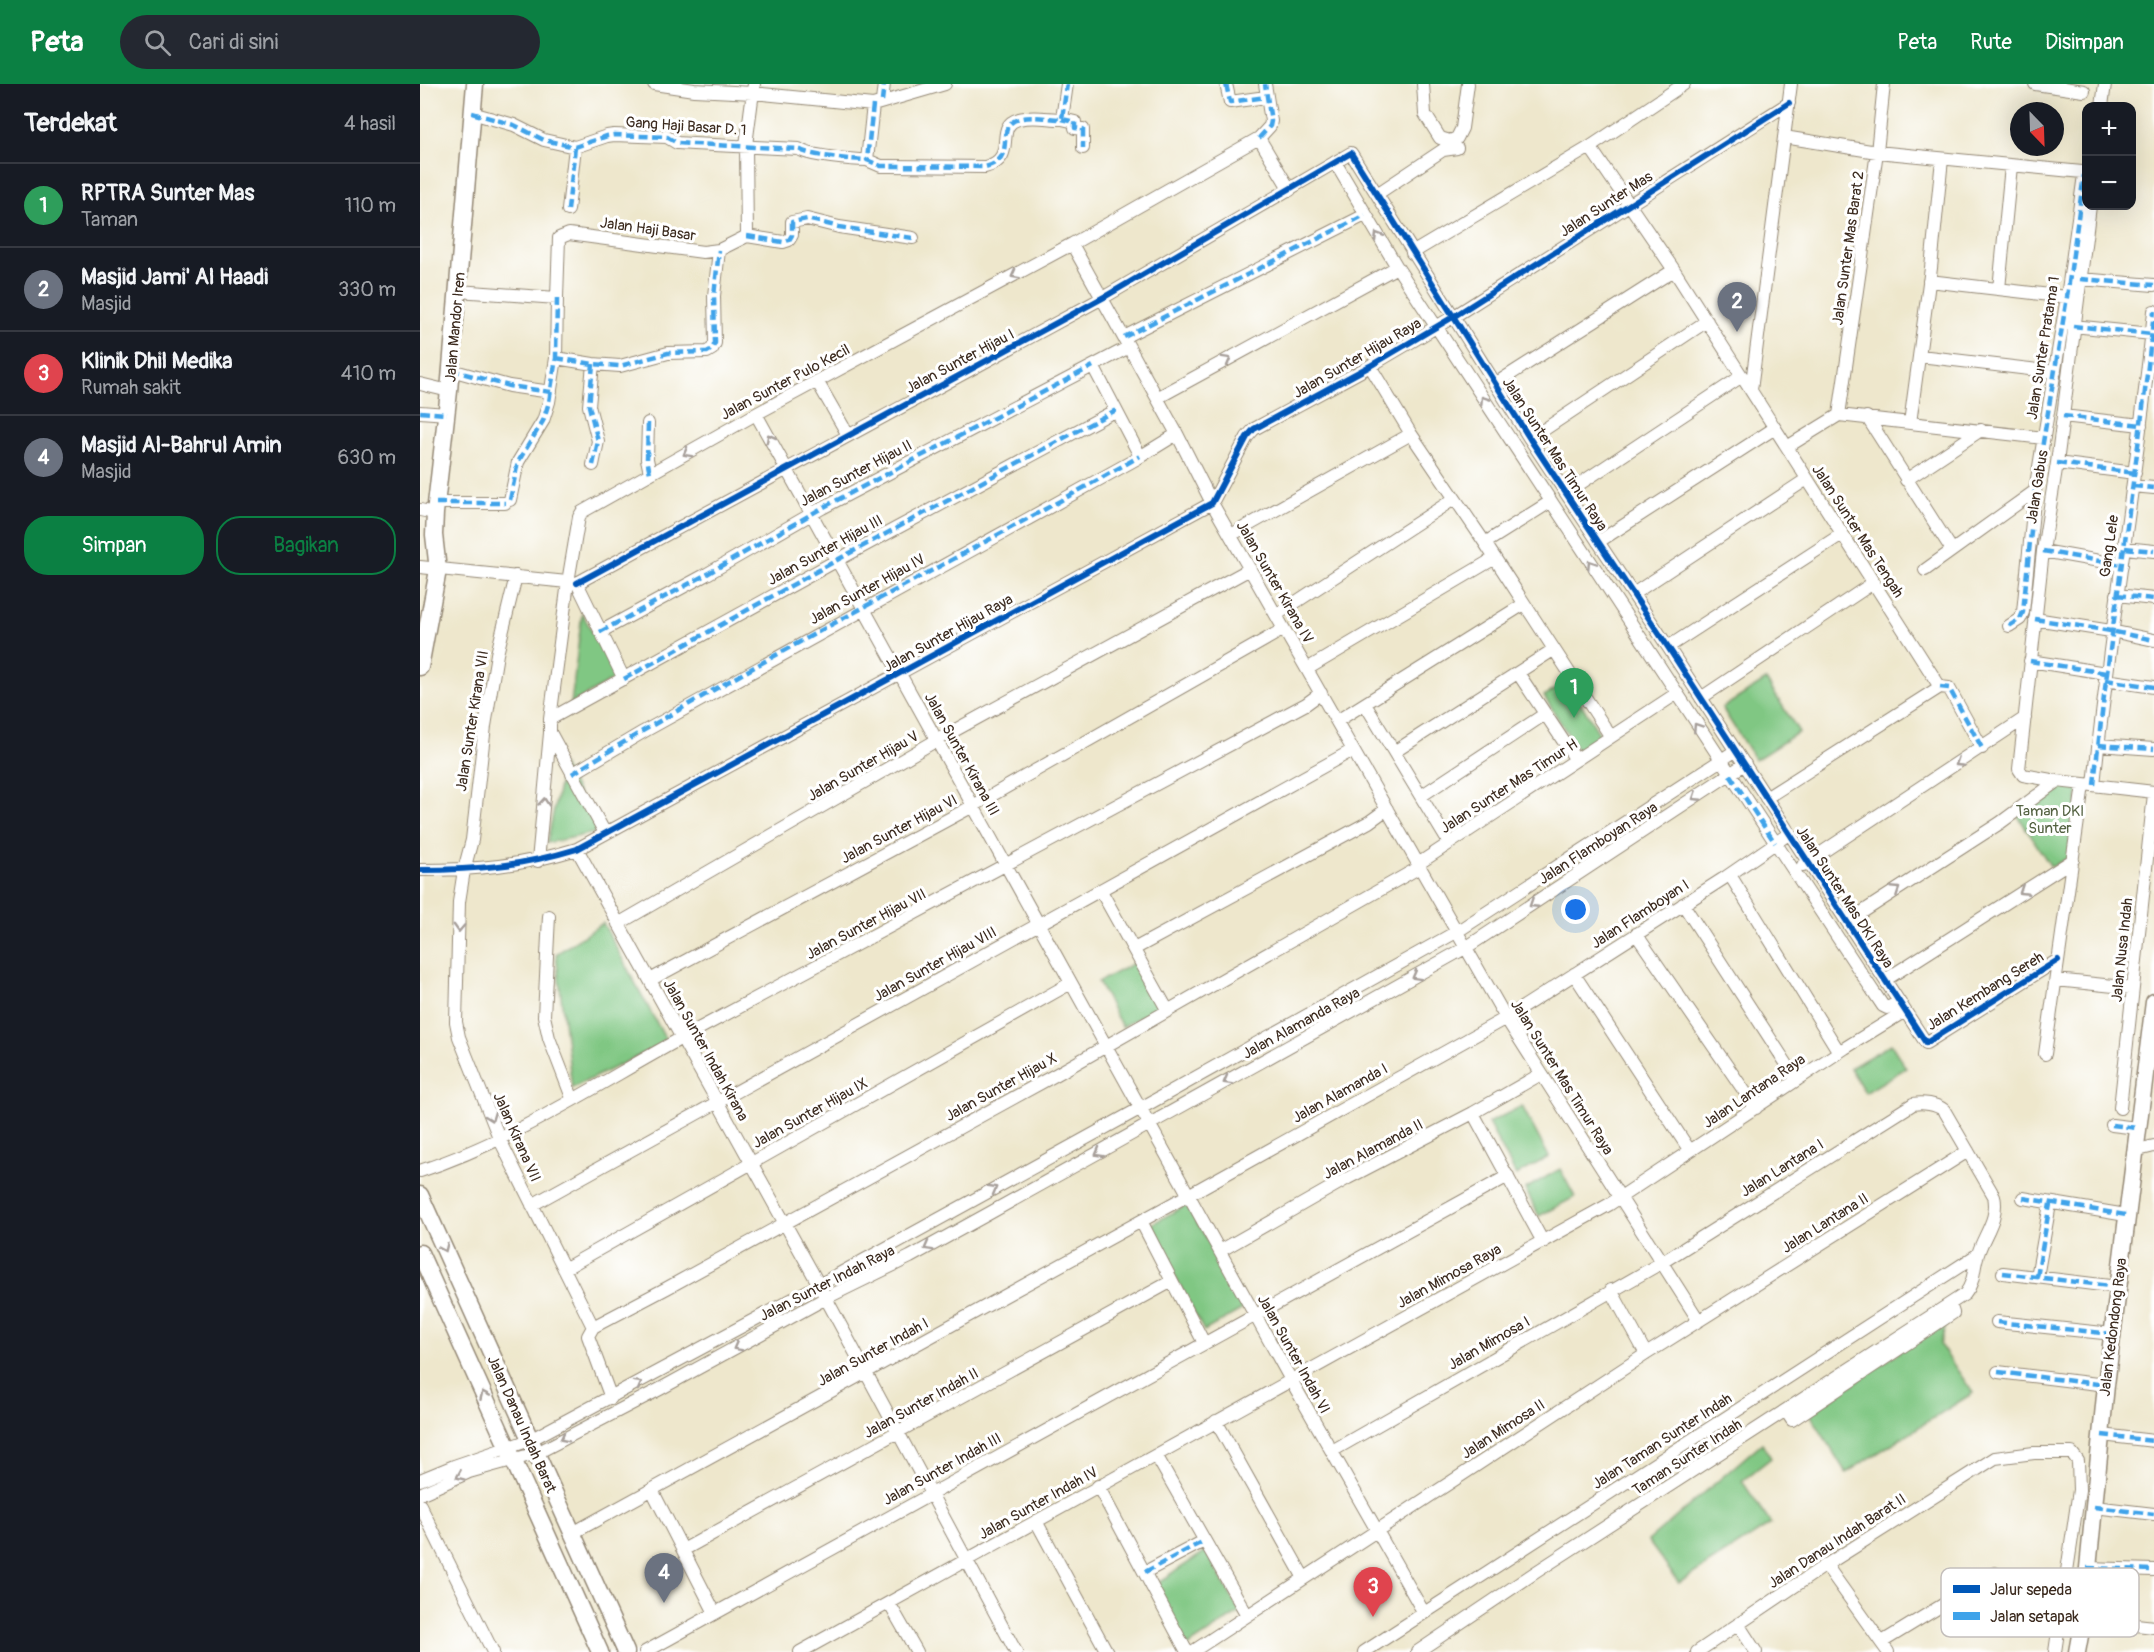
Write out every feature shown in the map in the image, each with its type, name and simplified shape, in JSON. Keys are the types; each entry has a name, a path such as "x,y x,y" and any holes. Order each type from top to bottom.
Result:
{"street":[{"name":"Jalan Mandor Iren","path":"420,667 423,636 438,570 430,509 447,414 476,84"},
{"path":"654,84 694,90 754,89 877,103 909,96 945,84"},
{"path":"867,160 877,103 884,84"},
{"path":"1067,84 1062,119 1075,122 1075,128 1083,129 1083,148"},
{"path":"1227,84 1230,102 1266,90 1271,121 1260,138 1290,190"},
{"path":"1423,84 1425,114 1440,138 1454,144"},
{"path":"1377,194 1454,144 1462,128 1468,84"},
{"path":"1412,253 1590,147 1684,84"},
{"path":"1751,390 1791,84"},
{"name":"Jalan Sunter Mas Barat 2","path":"1839,415 1877,152 1884,84"},
{"path":"2035,84 2084,91"},
{"path":"2103,102 2105,84"},
{"path":"754,89 746,145 747,236 783,242 789,240 792,235 792,222 807,219 839,227 913,238"},
{"name":"Jalan Sunter Mas","path":"1436,327 1789,103"},
{"path":"472,113 514,125 541,140 575,147 568,210"},
{"name":"Gang Haji Basar D. 1","path":"575,147 615,135 667,137 677,143 799,149 814,154 867,160 880,166 985,167 1000,161 1007,128 1012,122 1020,118 1062,119"},
{"path":"1784,137 1877,152 2012,166 1999,289"},
{"name":"Jalan Sunter Pulo Kecil","path":"538,861 550,719 572,583 579,517 582,512 1260,138"},
{"name":"Jalan Sunter Mas Tengah","path":"1590,147 1674,270 1940,687 1949,688 1982,748"},
{"name":"Jalan Sunter Hijau I","path":"572,583 1102,298 1351,153"},
{"name":"Jalan Sunter Mas Timur Raya","path":"1351,153 1530,440 1745,764"},
{"path":"1910,423 1920,356 1942,159"},
{"name":"Jalan Sunter Mas Timur Raya","path":"1335,162 1397,267 1883,1006 1887,1008 1902,1006"},
{"name":"Jalan Sunter Pratama 1","path":"2009,626 2020,619 2023,612 2035,491 2067,297 2084,175 2082,172 2012,166"},
{"name":"Jalan Gabus","path":"2057,781 2023,775 2019,769 2043,550 2089,210"},
{"name":"Jalan Sunter Hijau II","path":"600,632 812,514 1093,366 1126,342 1365,215"},
{"name":"Jalan Haji Basar","path":"556,298 558,242 560,237 569,234 703,252 719,250 747,236"},
{"name":"Jalan Sunter Kirana IV","path":"1072,243 1177,434 1207,506 1231,535 1458,931"},
{"path":"556,358 620,366 668,353 707,352 712,349 715,343 714,296 719,250"},
{"path":"1158,398 1397,267"},
{"path":"1495,384 1674,270"},
{"path":"2080,279 2154,285"},
{"path":"1929,281 2067,297"},
{"path":"430,509 508,502 518,462 543,421 552,392 556,358 556,298 458,291"},
{"name":"Gang Lele","path":"2045,1054 2073,860 2098,745 2111,631 2135,473 2154,310"},
{"path":"1530,440 1707,321"},
{"path":"2073,326 2153,329"},
{"name":"Jalan Sunter Hijau Raya","path":"420,870 464,870 538,861 577,849 1207,506 1247,437 1254,429 1436,327"},
{"path":"1920,356 2055,372"},
{"path":"593,364 589,406 598,441 593,465"},
{"path":"1093,366 1140,456"},
{"path":"1370,366 1411,434 1611,737"},
{"path":"451,370 509,386 552,392"},
{"path":"1566,493 1742,376"},
{"path":"817,381 848,435"},
{"path":"420,384 449,391"},
{"name":"Jalan Sunter Hijau III","path":"550,719 837,560 1116,410"},
{"path":"420,412 447,414"},
{"name":"Jalan Sunter Kirana III","path":"756,414 1141,1108"},
{"path":"1787,447 1839,415 2044,438"},
{"path":"2063,416 2141,425"},
{"path":"1867,417 1952,550"},
{"path":"648,423 647,459 650,473"},
{"path":"1598,542 1775,428"},
{"path":"1906,480 1981,430"},
{"name":"Jalan Sunter Hijau IV","path":"572,774 643,732 1177,434"},
{"path":"1231,535 1411,434"},
{"path":"2056,463 2135,473"},
{"path":"1633,594 1807,479"},
{"path":"2133,486 2154,488"},
{"path":"1925,570 2035,491"},
{"path":"1276,615 1454,499"},
{"path":"1485,543 1550,502"},
{"path":"1668,646 1842,534"},
{"path":"2125,548 2154,551"},
{"path":"2043,550 2122,565"},
{"path":"1307,669 1495,558"},
{"path":"420,567 572,583 624,679"},
{"name":"Jalan Sunter Hijau V","path":"618,924 937,740 1250,569"},
{"name":"Jalan Sunter Kirana VII","path":"464,870 472,840 485,726 497,654 516,576"},
{"path":"1701,698 1873,583"},
{"path":"2117,595 2154,599"},
{"path":"1336,721 1524,603"},
{"path":"2035,620 2154,640"},
{"name":"Jalan Sunter Hijau VI","path":"650,980 973,806 1284,629"},
{"path":"1394,752 1553,650"},
{"path":"2030,661 2154,687"},
{"path":"1518,673 1576,760"},
{"path":"1766,798 1940,687"},
{"name":"Jalan Sunter Hijau VII","path":"420,1171 500,1140 682,1038 1007,867 1321,693"},
{"name":"Jalan Sunter Mas Timur H","path":"1419,865 1676,694"},
{"path":"1365,704 1449,843"},
{"path":"1421,796 1545,714"},
{"path":"1794,872 2025,718"},
{"path":"550,733 605,833"},
{"path":"2098,745 2154,748"},
{"name":"Jalan Sunter Hijau VIII","path":"532,1205 1353,750"},
{"name":"Jalan Flamboyan Raya","path":"1458,931 1736,751"},
{"name":"Jalan Sunter Mas DKI Raya","path":"1745,764 1926,1043"},
{"name":"Jalan Flamboyan Raya","path":"1467,947 1745,764"},
{"path":"1847,922 2000,823 2057,781 2154,793"},
{"name":"Jalan Nusa Indah","path":"2120,1108 2154,793"},
{"path":"1134,949 1369,822 1387,809"},
{"name":"Jalan Flamboyan I","path":"1506,1018 1730,875 1790,833"},
{"name":"Jalan Sunter Indah Kirana","path":"577,849 819,1285 1016,1652"},
{"path":"1885,980 2073,860"},
{"name":"Jalan Sunter Hijau X","path":"593,1327 785,1224 1106,1046 1419,865"},
{"name":"Jalan Kirana VII","path":"464,870 459,902 456,1022 459,1037 500,1140 593,1327 588,1336 611,1398"},
{"path":"1730,875 1839,1052"},
{"path":"1101,891 1168,1011"},
{"path":"1683,904 1797,1080"},
{"path":"549,916 544,1016 549,1038 573,1100"},
{"name":"Jalan Sunter Mas Timur Raya","path":"1458,931 1506,1018 1699,1321"},
{"name":"Jalan Alamanda Raya","path":"1141,1108 1458,931"},
{"path":"1636,934 1755,1108"},
{"name":"Jalan Alamanda Raya","path":"1150,1125 1467,947"},
{"name":"Jalan Kembang Sereh","path":"1926,1043 2058,960"},
{"path":"1574,974 1690,1152"},
{"path":"2056,980 2133,988"},
{"name":"Jalan Sunter Hijau IX","path":"564,1269 1071,983"},
{"name":"Jalan Kedondong Raya","path":"2087,1568 2126,1215 2154,1002"},
{"name":"Jalan Lantana Raya","path":"1621,1198 1839,1052 1902,1006"},
{"name":"Jalan Alamanda I","path":"1189,1195 1506,1018"},
{"name":"Jalan Alamanda II","path":"1220,1251 1348,1178 1473,1113 1541,1074"},
{"name":"Jalan Lantana I","path":"1661,1263 1913,1104 1921,1102 1944,1110 1968,1151"},
{"name":"Jalan Sunter Indah VI","path":"1141,1108 1291,1380 1424,1613"},
{"name":"Jalan Sunter Indah Raya","path":"534,1446 611,1398 1141,1108"},
{"path":"1473,1113 1543,1242"},
{"name":"Jalan Sunter Indah Raya","path":"511,1454 534,1446 660,1389 826,1298 910,1257 1150,1125"},
{"path":"2112,1125 2137,1128"},
{"path":"2134,1151 2154,1146"},
{"path":"1968,1151 1994,1196 1995,1212 1977,1255"},
{"name":"Jalan Lantana II","path":"1699,1321 1968,1151"},
{"name":"Jalan Sunter Indah III","path":"645,1652 1508,1176"},
{"name":"Jalan Danau Indah Barat","path":"420,1195 626,1652"},
{"name":"Jalan Sunter Indah I","path":"571,1534 1189,1195"},
{"name":"Jalan Mimosa Raya","path":"1291,1380 1621,1198"},
{"path":"2022,1198 2126,1215"},
{"path":"2037,1276 2050,1204"},
{"path":"1141,1221 1204,1343"},
{"name":"Jalan Danau Indah Barat","path":"420,1253 600,1652"},
{"name":"Taman Sunter Indah","path":"1425,1650 1546,1566 1965,1294 1971,1287 1977,1255"},
{"name":"Jalan Taman Sunter Indah","path":"1364,1652 1977,1255"},
{"name":"Jalan Mimosa I","path":"1332,1451 1661,1263"},
{"path":"2003,1273 2118,1287"},
{"name":"Jalan Sunter Indah II","path":"683,1550 1172,1281"},
{"path":"1611,1290 1646,1353"},
{"name":"Jalan Mimosa II","path":"1192,1652 1646,1353 1699,1321"},
{"path":"1997,1322 2113,1334"},
{"path":"1998,1372 2106,1385"},
{"name":"Jalan Sunter Indah IV","path":"808,1650 1291,1380"},
{"path":"1216,1421 1304,1578"},
{"path":"2102,1436 2154,1441"},
{"name":"Jalan Danau Indah Barat II","path":"1697,1652 1826,1565 1995,1458 2058,1452 2072,1453 2078,1458 2079,1490 2067,1568"},
{"path":"420,1480 454,1466 511,1454"},
{"path":"420,1494 511,1454"},
{"path":"1156,1455 1247,1615"},
{"path":"1098,1486 1187,1652"},
{"path":"652,1490 715,1613"},
{"path":"420,1505 493,1652"},
{"path":"2094,1508 2154,1514"},
{"path":"1036,1521 1107,1652"},
{"path":"1144,1572 1204,1541"},
{"path":"1826,1565 1885,1647 1941,1609"},
{"path":"2139,1570 2154,1570"},
{"path":"889,1603 917,1652"},
{"path":"1737,1624 1756,1652"},
{"path":"2139,1625 2154,1626"},
{"name":"Jalan Danau Indah Barat II","path":"2055,1652 2057,1637"},
{"name":"Jalan Kedondong Raya","path":"2077,1652 2080,1637"}],"green space":[{"path":"582,613 617,677 571,704"},
{"path":"1766,680 1799,732 1755,760 1722,708"},
{"path":"1568,682 1603,740 1580,754 1544,696"},
{"path":"563,766 599,832 547,843"},
{"name":"Taman DKI Sunter","path":"2058,785 2079,787 2069,858 2051,867 2016,813"},
{"path":"603,923 667,1042 572,1088 556,954"},
{"path":"1134,963 1158,1007 1122,1027 1098,982"},
{"path":"1891,1044 1906,1068 1865,1093 1850,1068"},
{"path":"1522,1106 1549,1157 1516,1175 1488,1123"},
{"path":"1560,1169 1575,1197 1539,1216 1525,1189"},
{"path":"1186,1205 1248,1306 1204,1331 1148,1226"},
{"path":"1948,1318 1940,1345 1973,1393 1846,1473 1810,1414"},
{"path":"1762,1443 1771,1458 1742,1481 1771,1524 1679,1583 1648,1541"},
{"path":"1206,1551 1240,1612 1187,1647 1153,1586"}],"marked path":[{"path":"882,101 884,84"},
{"path":"873,105 867,160 881,166 985,167 995,163 1001,157 1007,128 1011,123 1029,117 1062,119 1067,84"},
{"path":"1226,84 1230,102 1266,97"},
{"path":"1259,138 1270,126 1271,121 1265,84"},
{"path":"472,113 514,125 544,140 575,147 614,135 667,137 677,143 799,149 821,156 867,160"},
{"path":"1062,119 1075,122 1075,128 1083,129 1083,148"},
{"path":"568,210 575,147"},
{"path":"2009,626 2020,619 2023,612 2035,491 2082,189"},
{"path":"1124,337 1365,215"},
{"path":"747,236 783,242 789,240 792,235 792,222 807,219 839,227 913,238"},
{"path":"556,358 620,366 668,353 707,352 712,349 715,343 714,296 719,250"},
{"path":"2080,279 2154,285"},
{"path":"510,500 518,462 543,421 549,402 556,358 557,298"},
{"path":"2094,785 2154,311"},
{"path":"2073,326 2152,334"},
{"path":"593,364 589,406 598,441 593,465"},
{"path":"600,632 822,508 1093,366"},
{"path":"451,370 509,386 551,392"},
{"path":"624,679 837,560 1116,410"},
{"path":"420,412 447,414"},
{"path":"2063,416 2141,425"},
{"path":"648,423 647,459 650,473"},
{"path":"572,774 783,651 1140,456"},
{"path":"2057,463 2135,473"},
{"path":"2133,486 2154,488"},
{"path":"436,503 505,503"},
{"path":"2125,548 2154,551"},
{"path":"2043,551 2122,565"},
{"path":"2117,595 2154,599"},
{"path":"2035,619 2154,640"},
{"path":"2030,661 2106,673"},
{"path":"2105,680 2154,687"},
{"path":"1940,687 1949,688 1982,748"},
{"path":"2098,745 2154,749"},
{"path":"1730,775 1775,843"},
{"path":"2112,1125 2137,1128"},
{"path":"2023,1198 2126,1215"},
{"path":"2037,1277 2050,1204"},
{"path":"2003,1273 2118,1287"},
{"path":"1997,1322 2113,1334"},
{"path":"1998,1372 2106,1385"},
{"path":"2102,1435 2154,1441"},
{"path":"2094,1507 2154,1514"},
{"path":"1145,1572 1204,1541"},
{"path":"2139,1570 2154,1570"}],"cycle path":[{"path":"420,870 499,866 577,849 1212,503 1247,437 1254,429 1370,366 1453,317 1789,103"},
{"path":"577,583 1106,296 1351,153 1530,439 1926,1043 2058,960"}],"place":[{"name":"Masjid Jami' Al Haadi","path":"1737,332"},
{"name":"RPTRA Sunter Mas","path":"1574,718"},
{"name":"Masjid Al-Bahrul Amin","path":"664,1603"},
{"name":"Klinik Dhil Medika","path":"1373,1617"}]}
